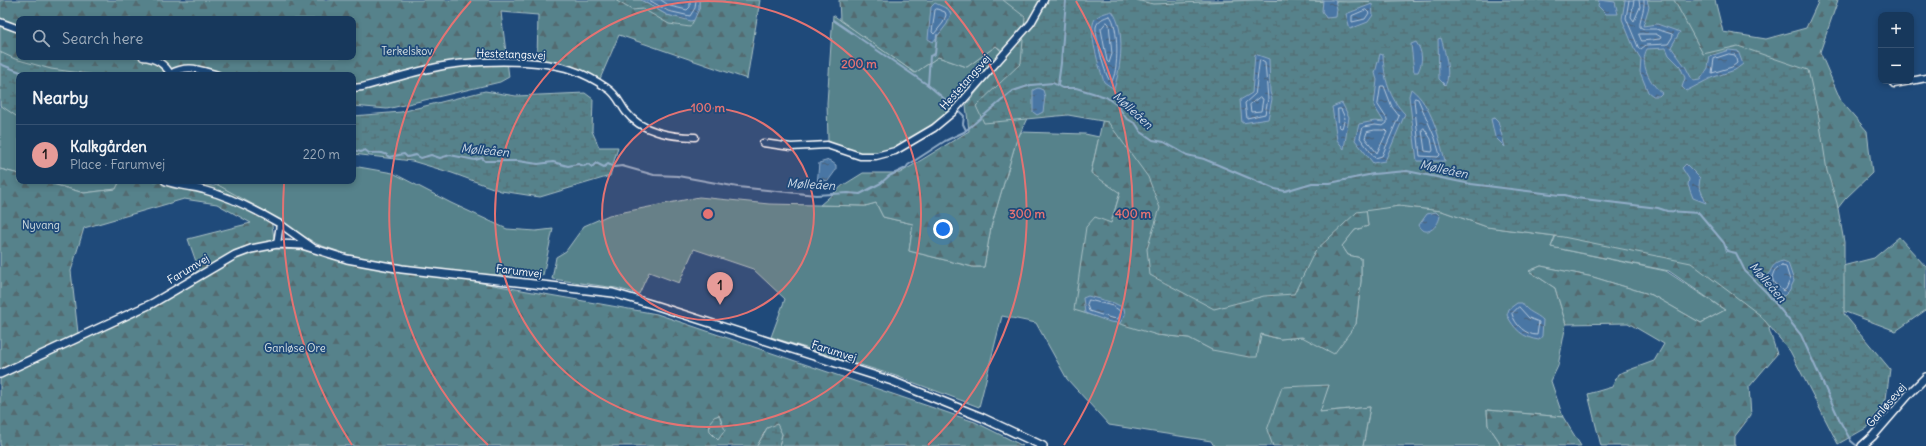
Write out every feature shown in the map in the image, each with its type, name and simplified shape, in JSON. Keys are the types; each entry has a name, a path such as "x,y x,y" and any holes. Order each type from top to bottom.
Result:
{"street":[{"name":"Hestetangsvej","path":"763,143 791,147 827,145 860,156 876,156 895,151 934,128 952,112 1031,23 1044,0"},
{"path":"0,22 16,29"},
{"path":"152,60 161,63 169,72"},
{"name":"Hestetangsvej","path":"356,88 434,67 470,63 528,62 549,65 571,70 608,89 618,98 626,112 639,123 656,132 680,137 695,137"},
{"path":"175,72 180,69 189,68 206,72"},
{"path":"1914,80 1926,78"},
{"path":"177,184 229,198 253,209 280,224 312,247"},
{"path":"277,244 280,224"},
{"name":"Farumvej","path":"0,374 153,303 235,255 260,247 277,244 294,244 312,247 347,259 402,269 613,293 656,305 892,381 981,417 1043,446"},
{"name":"Ganløsevej","path":"1862,446 1873,436 1911,392 1926,378"}],"green space":[{"name":"Terkelskov","path":"0,0 641,0 646,3 699,9 699,0 760,0 747,79 619,35 600,79 569,65 537,60 538,15 501,12 509,77 500,82 387,109 356,106 356,72 24,72 0,63"},
{"path":"615,0 641,0 667,15 694,20 690,27 669,24 643,9 632,10"},
{"path":"839,0 1715,0 1723,32 1766,39 1806,28 1819,0 1838,0 1820,52 1841,101 1867,131 1872,173 1845,199 1817,235 1807,275 1874,258 1899,237 1926,267 1926,310 1896,331 1811,299 1779,300 1769,329 1777,354 1749,387 1751,415 1735,436 1735,446 1601,446 1588,394 1612,387 1618,374 1654,361 1664,344 1628,323 1566,324 1555,288 1529,271 1541,266 1593,277 1652,295 1701,323 1725,310 1669,271 1551,247 1578,185 1362,173 1368,226 1355,230 1342,246 1348,255 1361,258 1361,281 1356,324 1334,354 1302,337 1280,339 1261,334 1257,357 1249,357 1212,350 1189,338 1157,335 1074,310 1086,227 1095,217 1111,223 1120,193 1091,173 1110,86 1049,71 1016,142 991,227 984,267 973,267 909,251 913,224 883,217 876,203 865,206 820,205 842,186 863,173 900,173 969,131 966,105 994,71 1006,53 996,46 967,67 938,57 915,73 840,20"},
{"path":"1003,0 1136,0 1153,4 1256,0 1349,2 1432,0 1674,0 1703,54 1738,46 1808,70 1819,118 1827,171 1837,203 1844,242 1844,314 1890,369 1886,399 1868,427 1838,444 1790,351 1760,315 1691,263 1563,237 1487,227 1442,211 1399,206 1357,212 1315,251 1294,294 1264,296 1214,309 1150,275 1147,249 1160,208 1148,177 1108,122 1068,115 984,123 976,106 1021,63 1025,17"},
{"path":"833,15 915,73 938,57 967,67 996,46 1002,52 947,113 915,137 889,151 876,154 865,154 851,151 828,141 827,103"},
{"path":"0,52 16,60 51,69 74,72 16,72 16,116 0,105"},
{"path":"0,63 16,73 16,173 0,169"},
{"path":"485,91 516,96 585,93 593,99 592,131 599,147 618,147 610,176 540,197 501,191 452,173 412,161 356,154 356,116 401,112"},
{"path":"1021,132 1085,134 1099,137 1091,172 1120,192 1111,223 1157,335 1189,338 1212,350 1260,334 1280,339 1302,337 1356,324 1361,281 1361,258 1348,255 1342,246 1355,230 1368,226 1366,210 1399,206 1442,211 1487,227 1555,236 1551,247 1666,271 1725,310 1701,323 1652,295 1593,277 1541,266 1529,271 1555,288 1566,324 1558,366 1551,381 1563,417 1487,410 1488,425 1499,441 1500,446 1363,446 1370,407 1319,412 1329,385 1272,444 1273,446 1214,446 1211,441 1109,425 1067,379 1036,323 1002,316 979,407 896,376 771,337 785,299 753,269 694,249 679,283 649,272 639,294 616,288 552,279 556,257 566,251 584,226 609,215 699,197 769,204 865,206 876,203 883,217 913,224 909,251 973,267 984,267 991,227 1016,142"},
{"path":"356,167 393,173 451,203 507,229 536,231 553,229 543,275 482,275 384,263 349,255 317,244 218,185 356,184"},
{"name":"Ganløse Ore","path":"0,169 16,173 16,184 52,184 84,193 116,189 118,184 218,185 270,214 276,249 304,250 357,265 454,278 657,314 975,422 1023,446 779,446 782,434 767,428 757,446 0,446","holes":["184,199 217,204 251,223 188,239 199,270 141,306 94,328 78,333 71,271 84,228"]},
{"path":"52,184 118,184 116,189 84,193"},
{"path":"1329,385 1320,412 1370,407 1363,446 1273,446 1267,430 1282,387"},
{"path":"1487,410 1563,417 1581,446 1500,446 1499,441 1488,425"},
{"path":"719,415 725,430 718,440 710,432 709,423 714,417"},
{"path":"777,424 782,434 779,446 757,446 767,428"}],"water":[{"path":"641,0 699,0 699,9 694,20 691,21 667,15"},
{"path":"1323,0 1335,0 1337,9 1336,17 1326,18 1322,11"},
{"path":"1599,0 1615,2 1618,14 1606,14 1598,6"},
{"path":"1625,0 1647,0 1649,7 1643,26 1657,24 1680,32 1671,47 1685,66 1693,81 1700,80 1708,68 1710,56 1729,50 1738,51 1743,64 1735,70 1711,78 1686,91 1682,87 1685,78 1680,66 1669,55 1666,48 1647,49 1644,61 1647,73 1653,84 1662,93 1659,96 1653,96 1648,92 1640,72 1641,59 1634,48 1622,19"},
{"path":"935,3 948,9 951,14 947,24 933,42 928,39 931,7"},
{"path":"1372,4 1373,15 1368,22 1350,29 1346,14"},
{"path":"1112,11 1119,28 1121,38 1119,70 1114,89 1104,82 1095,50 1092,32 1095,19"},
{"path":"1441,38 1448,69 1447,81 1445,85 1439,79 1438,39"},
{"path":"1416,42 1421,53 1421,64 1418,72 1414,72 1411,44"},
{"path":"1255,54 1269,59 1270,92 1272,99 1268,119 1242,123 1240,100 1252,93"},
{"path":"1380,54 1383,55 1388,87 1395,101 1405,114 1385,161 1373,163 1355,140 1359,124 1375,121 1384,122 1374,106 1377,80 1375,73"},
{"path":"1038,88 1043,90 1045,97 1043,112 1037,115 1033,112 1033,90"},
{"path":"1411,89 1424,104 1434,122 1445,161 1417,161 1409,96"},
{"path":"1342,103 1349,117 1344,149 1337,140 1332,107"},
{"path":"1495,118 1498,121 1505,147 1495,137 1491,119"},
{"path":"829,160 836,165 836,170 828,181 823,180 822,185 819,188 817,185 819,163"},
{"path":"1686,164 1700,178 1699,186 1706,203 1693,198 1688,185 1689,179 1682,168"},
{"path":"1436,212 1440,216 1434,228 1428,231 1422,229 1419,225 1427,214"},
{"path":"1783,261 1788,263 1794,281 1789,291 1784,296 1774,289 1768,278 1773,266"},
{"path":"1088,296 1114,303 1124,308 1125,315 1120,323 1110,322 1085,313 1083,298"},
{"path":"1517,303 1522,303 1529,311 1543,320 1542,336 1539,340 1528,337 1516,329 1507,315 1509,309"}],"waterway":[{"path":"1058,85 1066,0"},
{"path":"833,20 928,85 954,107"},
{"path":"928,85 930,56 935,54 937,35"},
{"name":"Mølleåen","path":"0,64 20,72"},
{"name":"Mølleåen","path":"356,151 361,152 365,150 369,153 383,153 389,157 404,154 407,157 416,155 421,158 431,155 440,158 450,155 475,160 482,158 485,161 518,161 538,164 553,162 568,166 578,164 584,166 588,164 592,167 596,163 604,167 608,164 614,167 622,166 654,175 678,176 738,187 816,195 848,193 860,194 881,183 889,176 906,168 908,165 945,141 964,132 1013,91 1031,85 1053,83 1062,88 1076,88 1106,97 1117,105 1126,118 1136,124 1141,132 1153,140 1164,142 1187,155 1204,159 1275,189 1285,191 1312,183 1330,183 1373,174 1407,171 1471,184 1565,195 1576,198 1658,208 1667,211 1699,213 1724,243 1727,251 1736,253 1745,271 1767,293 1801,335 1841,423 1851,441 1857,446"},
{"path":"960,112 964,116 963,124 966,130"}],"place":[{"name":"Kalkgården","path":"720,305"}],"park label":[{"name":"Nyvang","path":"41,225"}]}
